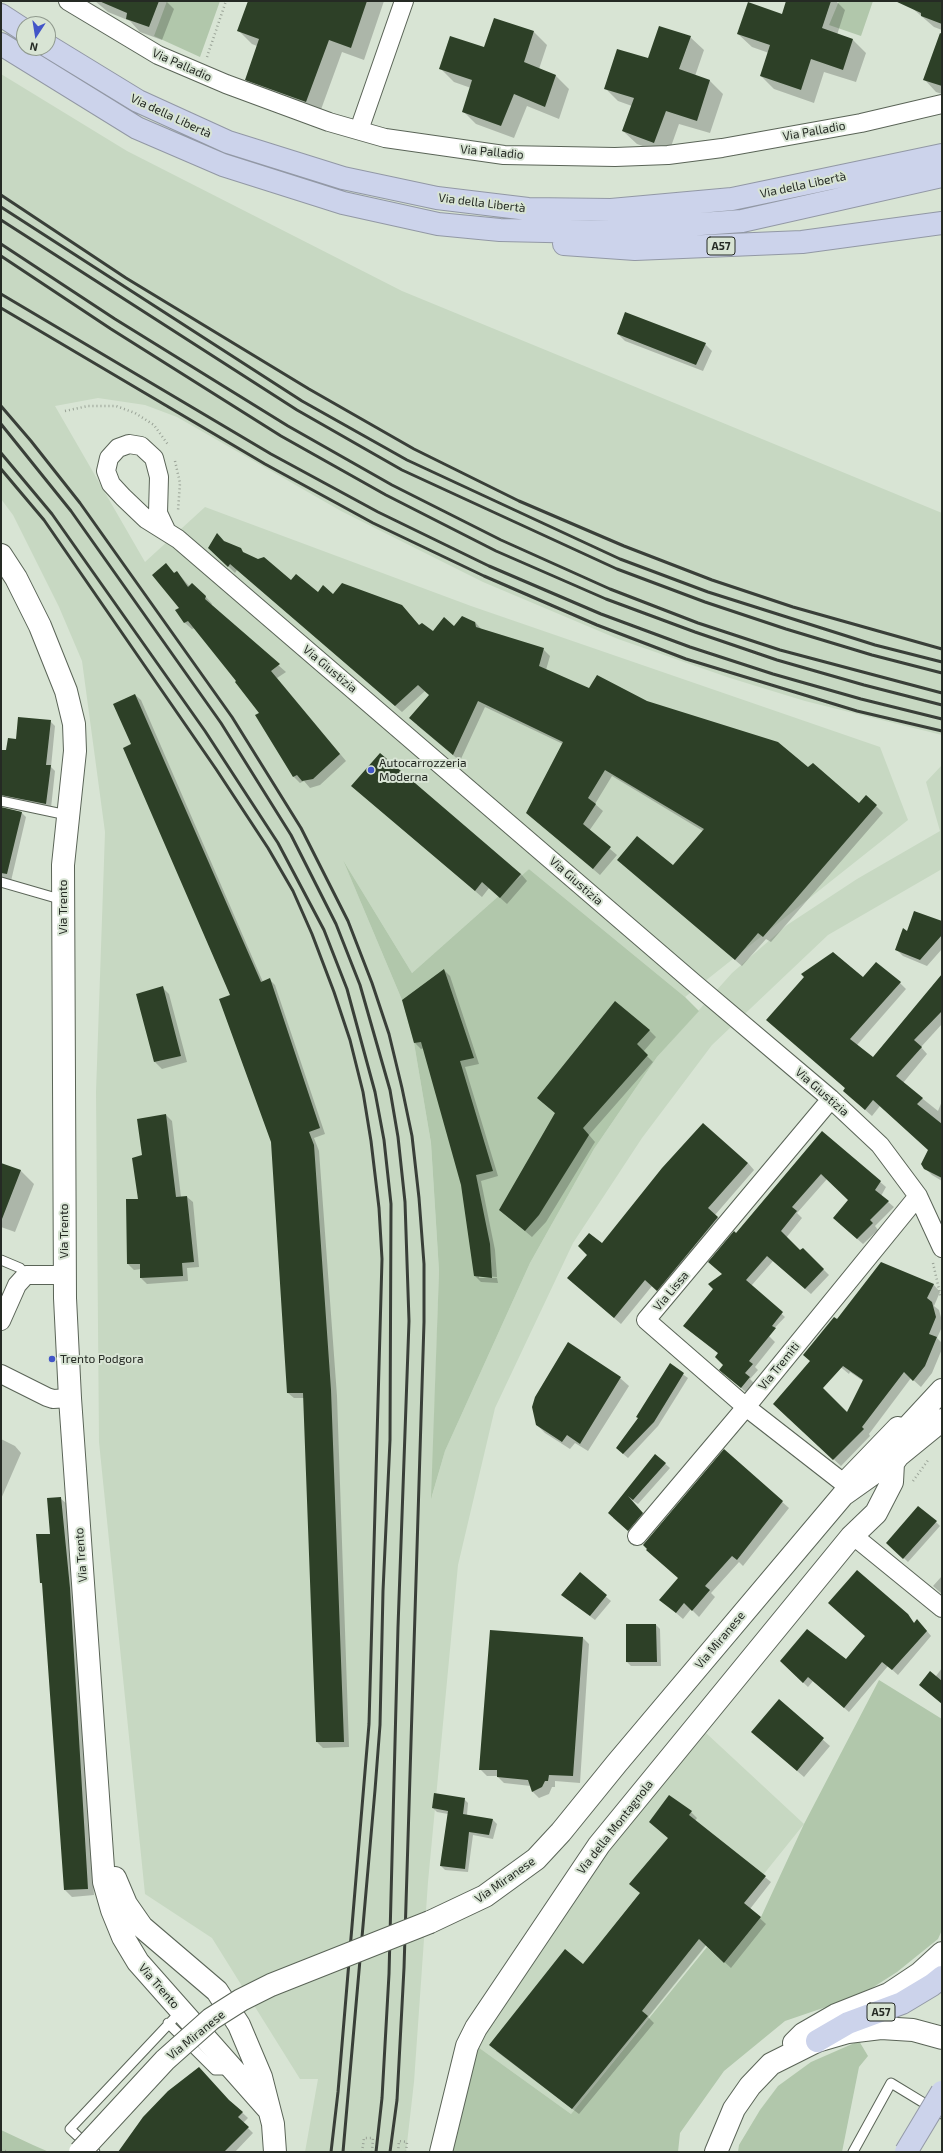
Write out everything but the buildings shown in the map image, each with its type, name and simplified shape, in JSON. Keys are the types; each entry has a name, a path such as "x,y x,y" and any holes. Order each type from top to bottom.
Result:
{"highway":[{"path":"1,15 16,25"},
{"name":"Via della Libertà","path":"1,44 54,79 137,128 223,165 343,203 438,224 500,230"},
{"name":"Via della Libertà","path":"56,51 138,101 228,142 343,178 437,198 528,209 611,210 732,199 942,155"},
{"path":"500,230 591,232 742,221 942,176"},
{"name":"A57","path":"500,230 568,245 635,250 802,242 942,222"},
{"name":"A57","path":"817,2042 848,2024 902,2003 932,1986 942,1977"},
{"path":"906,2152 942,2092"}],"street":[{"name":"Via Palladio","path":"68,1 158,55 226,84 329,122 384,138 504,155 668,155 722,148 861,123 942,104"},
{"path":"359,130 404,1"},
{"path":"128,444 141,446 154,458 159,477 158,513 172,535 146,519 111,484 106,471 107,464 118,448 128,444"},
{"name":"Via Giustizia","path":"172,535 831,1099 880,1145 918,1196 942,1248"},
{"name":"Via Trento","path":"1,555 16,578 40,626 66,691 74,724 74,751 67,815 63,900 65,1275 70,1398 101,1834 101,1859 104,1882 112,1910 123,1937 175,2017 234,2070 269,2110"},
{"name":"Via Lissa","path":"831,1099 646,1320 746,1407 841,1481 855,1490"},
{"name":"Via Tremiti","path":"637,1536 746,1407 918,1196"},
{"path":"1,1321 17,1284 26,1275"},
{"name":"Via Trento","path":"26,1275 65,1275"},
{"path":"1,1374 54,1400 70,1398"},
{"name":"Via Miranese","path":"855,1490 847,1480 861,1464 903,1423 942,1380"},
{"path":"851,1537 855,1490 876,1460 942,1390"},
{"name":"Via Miranese","path":"80,2152 165,2060 211,2019 241,2000 271,1985 430,1922 485,1896 536,1859 561,1832 622,1756 855,1490 942,1420"},
{"path":"851,1537 876,1513 892,1482 893,1463 898,1456"},
{"path":"851,1537 862,1542 942,1608"},
{"name":"Via della Montagnola","path":"441,2152 470,2037 567,1890 599,1845 851,1537"},
{"name":"Via Trento","path":"101,1834 126,1904 142,1927 217,1991 239,2025 261,2077 274,2134 275,2152"},
{"path":"716,2152 734,2109 750,2086 803,2034 836,2014 889,1994 919,1974 942,1954"},
{"path":"771,2064 817,2042 848,2032 881,2028 913,2030 942,2038"}],"lane":[{"path":"1,801 67,815"},
{"path":"1,882 63,900"},
{"path":"1,1260 20,1268 26,1275"},
{"path":"95,2152 70,2129 175,2017"},
{"path":"853,2152 891,2083 942,2114"}],"path":[{"path":"206,58 226,1"},
{"path":"362,2152 364,2138 373,2138 372,2152"},
{"path":"398,2152 399,2141 407,2142 406,2152"},
{"path":"1,2150 9,2152"}],"shaded area":[{"path":"167,1 220,1 200,57 154,36"},
{"path":"839,1 873,1 861,36 829,25"},
{"path":"1,74 127,151 402,291 942,513 942,735 805,701 730,678 618,639 483,582 341,511 177,417 145,405 98,398 55,406 145,562 205,507 471,606 880,747 908,820 685,997 529,869 412,973 343,860 402,1000 414,1043 431,1143 439,1271 432,1496 445,1451 530,1263 594,1149 657,1057 732,973 787,925 857,879 940,831 926,782 942,765 942,869 828,935 712,1045 642,1138 573,1243 495,1408 458,1565 428,1882 414,2082 406,2152 305,2152 318,2079 300,2079 212,1938 145,1894 99,1442 96,1092 105,832 82,661 59,607 13,515 1,499"},
{"path":"343,860 412,973 529,869 685,997 699,1011 657,1057 594,1149 530,1263 445,1451 431,1499 439,1271 431,1143 414,1043 402,1000"},
{"path":"879,1680 942,1719 942,1930 938,1939 897,1972 861,1995 785,2021 724,2071 680,2133 678,2152 451,2152 478,2047 571,2114 707,1947 724,1963 761,1917 804,1824"},
{"path":"706,1733 804,1824 571,2114 478,2047 569,1902 635,1816"},
{"path":"859,2041 868,2056 859,2067 842,2152 738,2152 739,2145 760,2110 778,2086 811,2062"},
{"path":"1,2130 33,2145 49,2152 1,2152"}],"railway":[{"path":"1,195 126,278 309,389 414,449 519,501 624,546 712,580 793,607 942,649"},
{"path":"1,207 302,401 407,460 620,559 708,592 875,645 942,662"},
{"path":"1,220 297,410 402,470 617,569 705,602 786,629 872,655 942,673"},
{"path":"1,244 115,319 288,426 392,485 501,540 610,589 698,623 780,650 942,693"},
{"path":"1,256 111,329 281,436 386,495 496,551 606,599 695,632 777,660 864,685 942,705"},
{"path":"1,294 271,454 378,512 489,566 601,614 690,647 773,674 861,699 942,719"},
{"path":"1,308 265,464 373,523 484,576 597,625 686,659 857,711 942,731"},
{"path":"1,406 80,503 232,717 301,828 348,921 372,983 389,1034 402,1088 412,1136 419,1198 424,1264 424,1322 404,1968 397,2100 390,2152"},
{"path":"1,424 71,511 221,723 291,835 336,924 360,985 390,1090 398,1137 405,1202 409,1321 398,1627 389,1974 382,2098 376,2152"},
{"path":"1,453 52,514 205,731 278,843 324,930 347,989 375,1092 384,1140 391,1204 390,1440 383,1591 380,1725 343,2152"},
{"path":"1,469 44,520 216,769 268,848 293,891 312,934 334,992 350,1040 363,1092 371,1141 379,1208 382,1259 369,1724 338,2092 331,2152"}],"place":[{"name":"Autocarrozzeria Moderna","path":"371,770"},
{"name":"Trento Podgora","path":"52,1359"}]}
